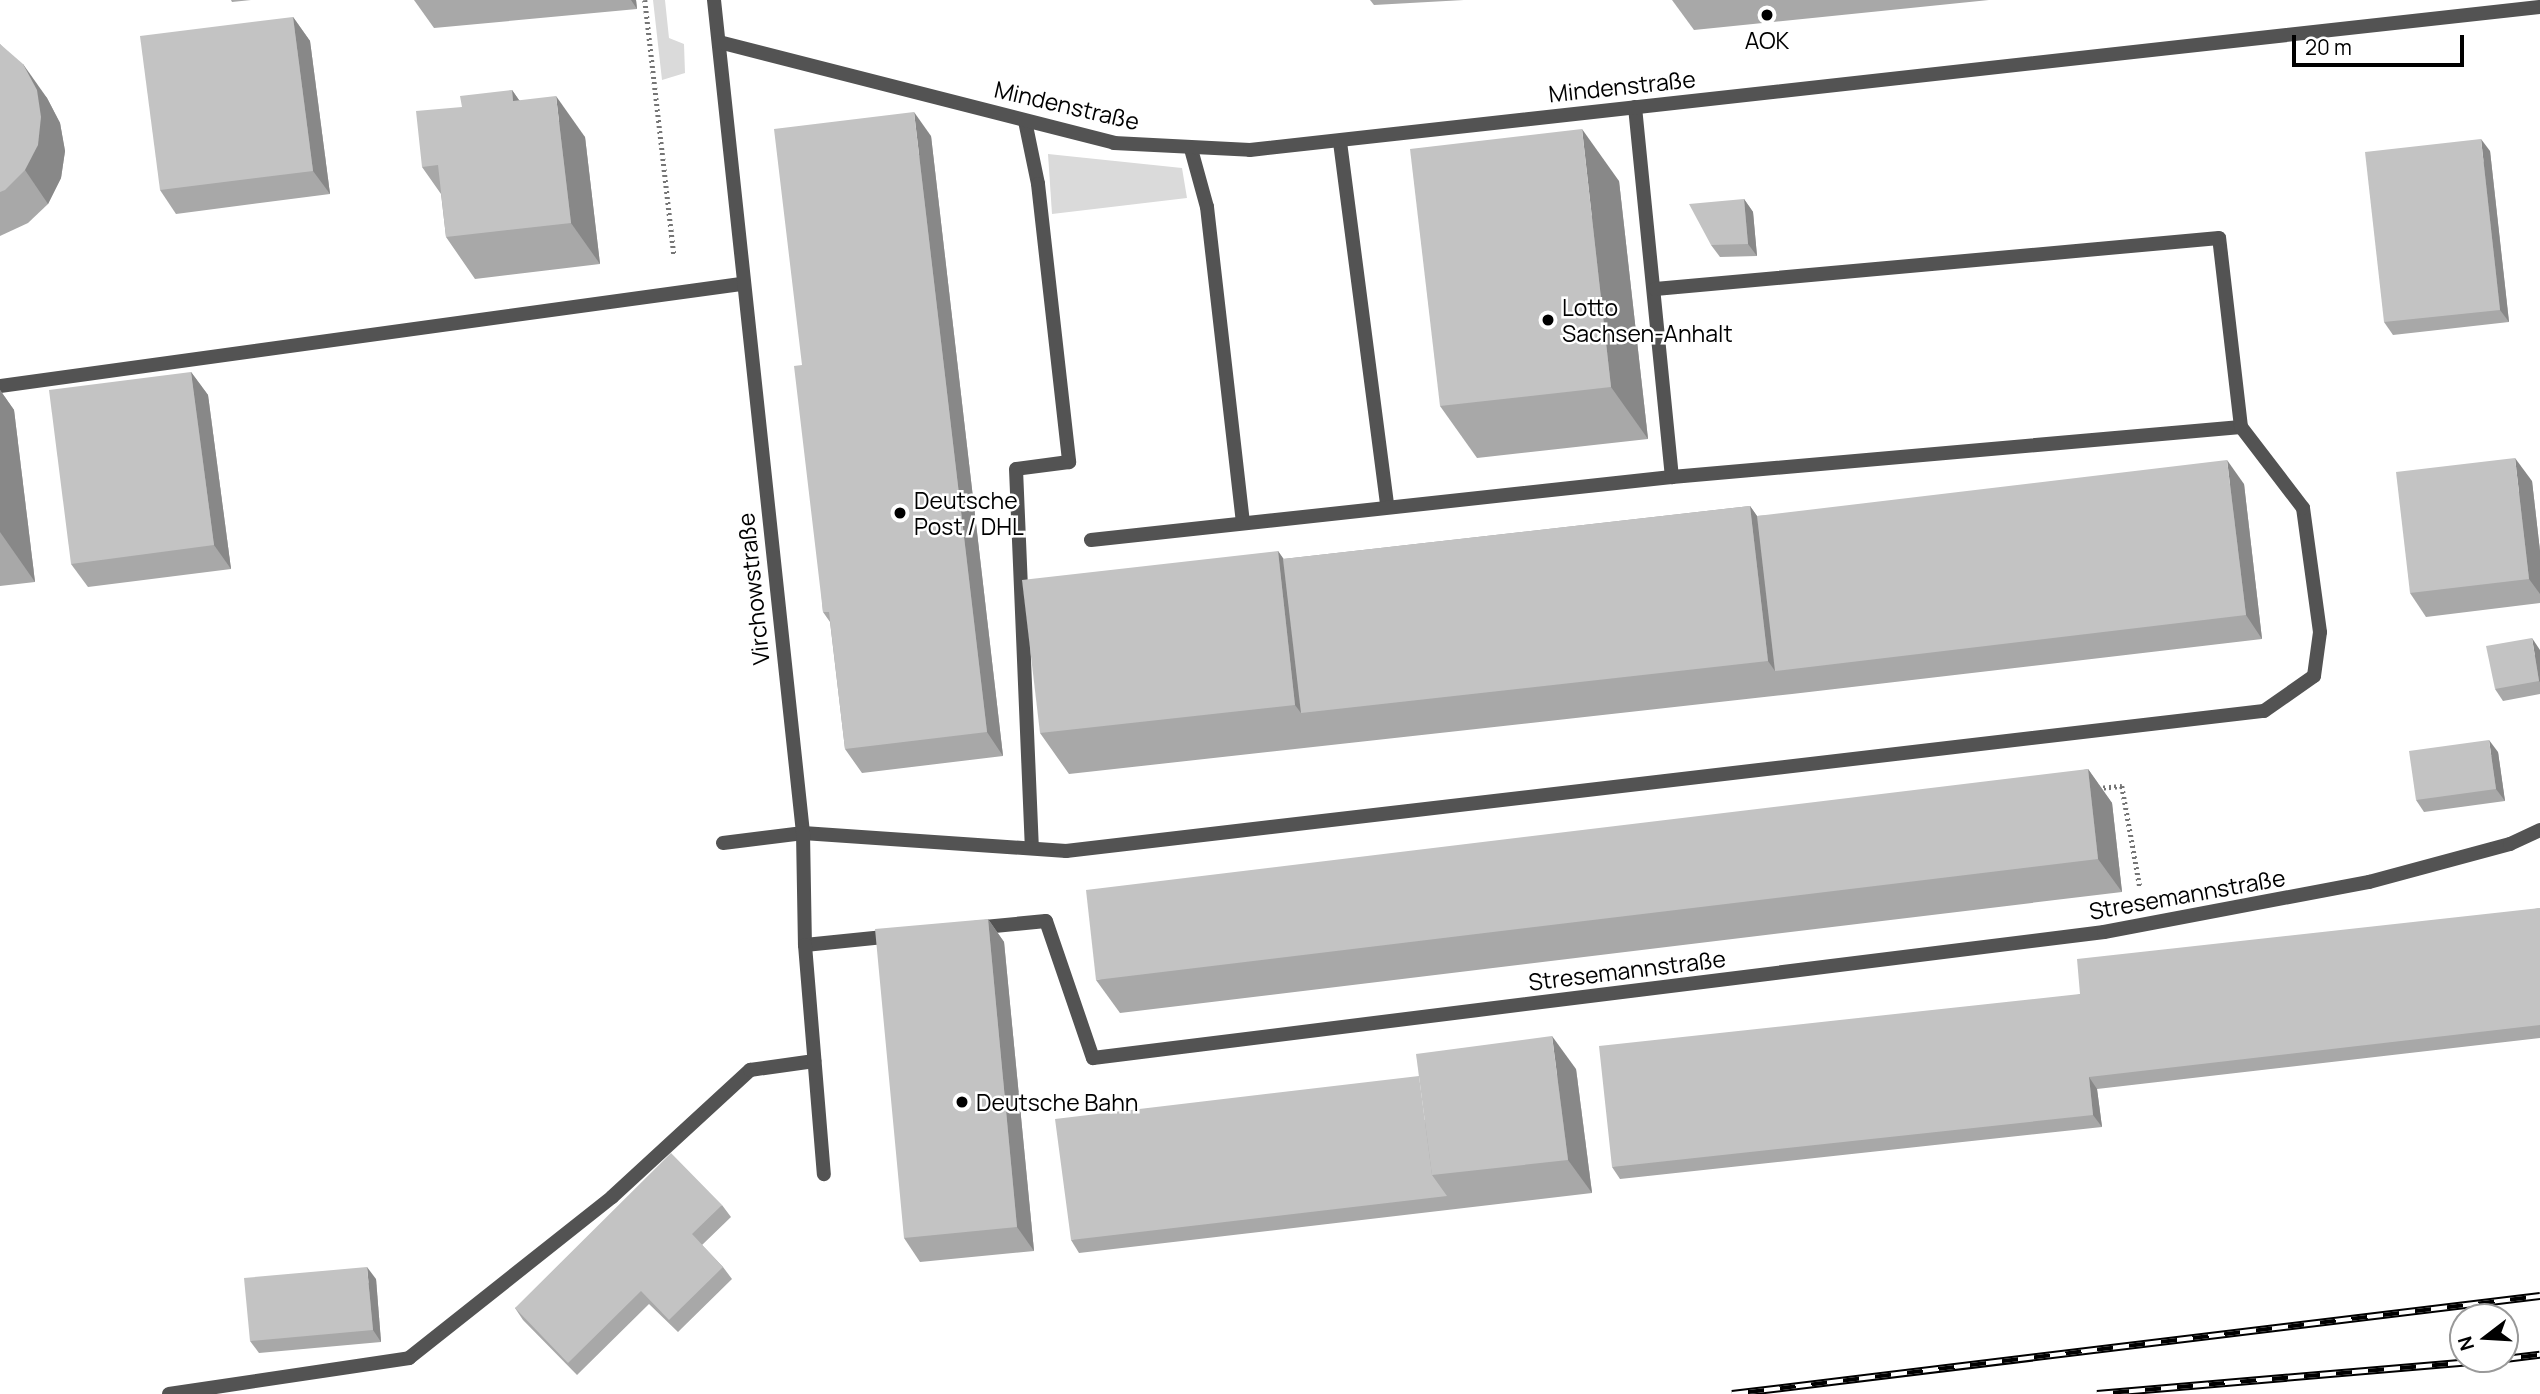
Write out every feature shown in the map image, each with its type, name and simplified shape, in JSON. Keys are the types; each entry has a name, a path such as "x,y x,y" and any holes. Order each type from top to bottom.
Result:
{"street":[{"name":"Virchowstraße","path":"714,0 741,284 803,833 805,945 824,1174"},
{"path":"2539,0 2540,8"},
{"name":"Mindenstraße","path":"719,42 1114,143 1191,149 1340,142 2540,8"},
{"path":"1635,107 1672,477"},
{"path":"1025,121 1038,184 1069,462 1016,469 1032,848"},
{"path":"1340,142 1387,506"},
{"path":"1191,149 1207,206 1242,522"},
{"path":"723,843 803,833 1066,851 2264,711 2314,676 2320,632 2303,508 2241,427 2219,238 1655,289"},
{"path":"0,386 741,284"},
{"path":"1091,540 1672,477 2241,427"},
{"name":"Stresemannstraße","path":"952,930 1046,921 1093,1058 2146,926 2369,882 2497,848 2540,830"},
{"path":"805,945 912,934"},
{"path":"169,1394 409,1358 612,1197 750,1070 814,1061"}],"path":[{"path":"645,0 678,294"},
{"path":"2095,789 2122,786 2146,926"}],"shaded area":[{"path":"653,0 665,0 669,38 684,44 685,73 662,80"},
{"path":"1048,154 1182,168 1187,198 1052,214"}],"building":[{"path":"293,17 313,171 160,190 140,36"},
{"path":"0,44 23,64 37,90 41,117 38,145 25,170 0,192"},
{"path":"512,90 513,101 556,96 571,223 446,237 438,165 422,167 416,111 462,107 460,96"},
{"name":"Deutsche Post / DHL","path":"914,112 987,732 845,749 829,612 823,612 794,366 802,365 774,129"},
{"name":"Lotto Sachsen-Anhalt","path":"1582,129 1611,387 1440,406 1410,149"},
{"path":"2481,139 2500,310 2384,322 2365,152"},
{"path":"1744,199 1748,244 1711,245 1689,204"},
{"path":"191,372 214,545 71,564 49,390"},
{"path":"2515,458 2529,579 2410,593 2396,472"},
{"path":"2227,460 2246,615 1775,671 1757,516"},
{"path":"1750,506 1768,661 1301,713 1283,559"},
{"path":"1278,551 1295,705 1040,733 1022,580"},
{"path":"2532,638 2539,681 2495,689 2486,646"},
{"path":"2489,740 2496,789 2416,800 2409,751"},
{"path":"2088,769 2098,859 1096,980 1086,890"},
{"path":"2540,908 2540,1025 2089,1077 2093,1115 1612,1167 1599,1046 2080,994 2077,959"},
{"name":"Deutsche Bahn","path":"988,919 1017,1227 904,1238 875,929"},
{"path":"1552,1036 1568,1160 1432,1175 1416,1054"},
{"path":"1419,1076 1432,1175 1447,1196 1071,1240 1055,1119"},
{"path":"671,1153 722,1205 692,1234 723,1267 669,1320 641,1291 568,1363 515,1308"},
{"path":"367,1267 373,1330 250,1341 244,1278"}],"railway":[{"path":"1732,1394 2540,1296"},
{"path":"2519,1357 2540,1355"},
{"path":"2097,1394 2449,1364"}],"place":[{"name":"AOK","path":"1767,15"},
{"name":"Lotto Sachsen-Anhalt","path":"1548,320"},
{"name":"Deutsche Post / DHL","path":"900,513"},
{"name":"Deutsche Bahn","path":"962,1102"}]}
